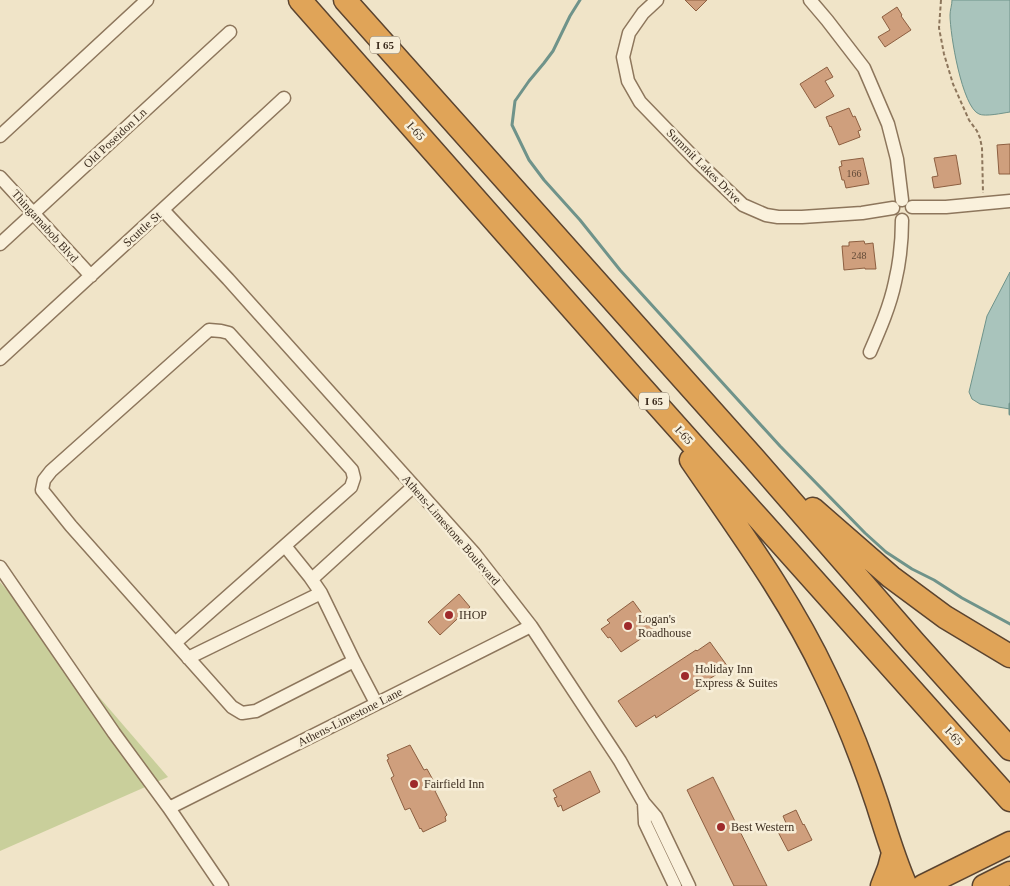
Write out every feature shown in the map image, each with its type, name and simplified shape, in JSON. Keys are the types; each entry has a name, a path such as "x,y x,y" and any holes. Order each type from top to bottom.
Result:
{"highway":[{"name":"I-65","path":"300,0 636,381 1010,800"},
{"name":"I 65","path":"345,0 752,456 1010,749"},
{"path":"636,381 758,557 796,618 827,677 852,736 906,886"},
{"path":"752,456 891,577 946,617 1010,656"},
{"path":"923,886 1010,843"},
{"path":"882,886 893,852"}],"street":[{"path":"0,136 147,0"},
{"name":"Summit Lakes Drive","path":"657,0 643,13 629,33 623,57 628,81 640,102 743,205 766,215 802,217 845,214 902,205 946,207 1010,201"},
{"path":"810,0 864,68 888,124 897,159 902,205 913,210 910,216 902,220 902,244 895,284 885,317 870,352"},
{"name":"Old Poseidon Ln","path":"0,244 230,32"},
{"name":"Scuttle St","path":"0,359 284,98"},
{"name":"Thingamabob Blvd","path":"0,176 90,276"},
{"name":"Athens-Limestone Boulevard","path":"163,210 228,279 474,553 531,626 615,753 644,803 656,817 690,886"},
{"path":"175,643 351,487 354,478 352,470 229,333 221,331 209,330 50,471 44,480 42,490 72,526 232,708 242,713 256,711 354,661"},
{"path":"312,579 414,486"},
{"path":"285,546 321,593 376,704"},
{"path":"0,567 222,886"},
{"path":"188,658 321,593"},
{"name":"Athens-Limestone Lane","path":"169,808 531,626"},
{"name":"Athens-Limestone Boulevard","path":"644,803 646,823 675,886"}],"path":[{"path":"941,0 939,28 944,54 953,84 969,120 980,138 983,198"}],"green space":[{"path":"0,582 168,777 0,851"}],"water":[{"path":"952,0 1010,0 1010,112 982,115 973,109 967,98 958,69 952,38 950,15"},
{"path":"1010,272 1010,409 980,404 972,399 969,392 987,316"}],"building":[{"path":"685,0 707,0 696,11"},
{"path":"897,7 911,30 885,47 878,37 890,30 882,17"},
{"path":"827,67 833,77 825,81 834,96 815,108 800,84"},
{"path":"849,108 861,130 858,131 860,137 839,145 826,117"},
{"path":"1010,144 1010,174 999,174 997,145"},
{"path":"956,155 961,184 934,188 932,177 938,176 934,158"},
{"path":"863,158 869,184 846,188 839,167 842,166 841,161"},
{"path":"864,241 865,244 873,243 876,269 844,270 842,246 849,246 849,242"},
{"name":"IHOP","path":"459,594 470,607 440,635 428,622"},
{"name":"Logan's Roadhouse","path":"633,601 654,630 621,652 610,637 608,638 601,629 610,623 607,620"},
{"name":"Holiday Inn Express & Suites","path":"710,642 728,667 700,685 702,688 656,718 655,715 636,727 618,701"},
{"name":"Fairfield Inn","path":"410,745 424,770 427,769 438,789 435,791 447,815 445,817 446,821 423,832 410,808 405,810 391,778 394,776 387,760 389,759 387,755"},
{"path":"590,771 600,792 563,811 561,805 558,807 554,798 557,797 553,790"},
{"name":"Best Western","path":"713,777 767,886 734,886 687,790"},
{"path":"796,810 812,840 788,851 776,828 786,823 783,816"}],"waterway":[{"path":"580,0 553,51 515,101 512,125 529,160 620,270 780,446 865,533 886,552 912,569 1010,624"},
{"path":"1010,404 1010,414"}],"place":[{"name":"IHOP","path":"449,615"},
{"name":"Logan's Roadhouse","path":"628,626"},
{"name":"Holiday Inn Express & Suites","path":"685,676"},
{"name":"Fairfield Inn","path":"414,784"},
{"name":"Best Western","path":"721,827"}]}
